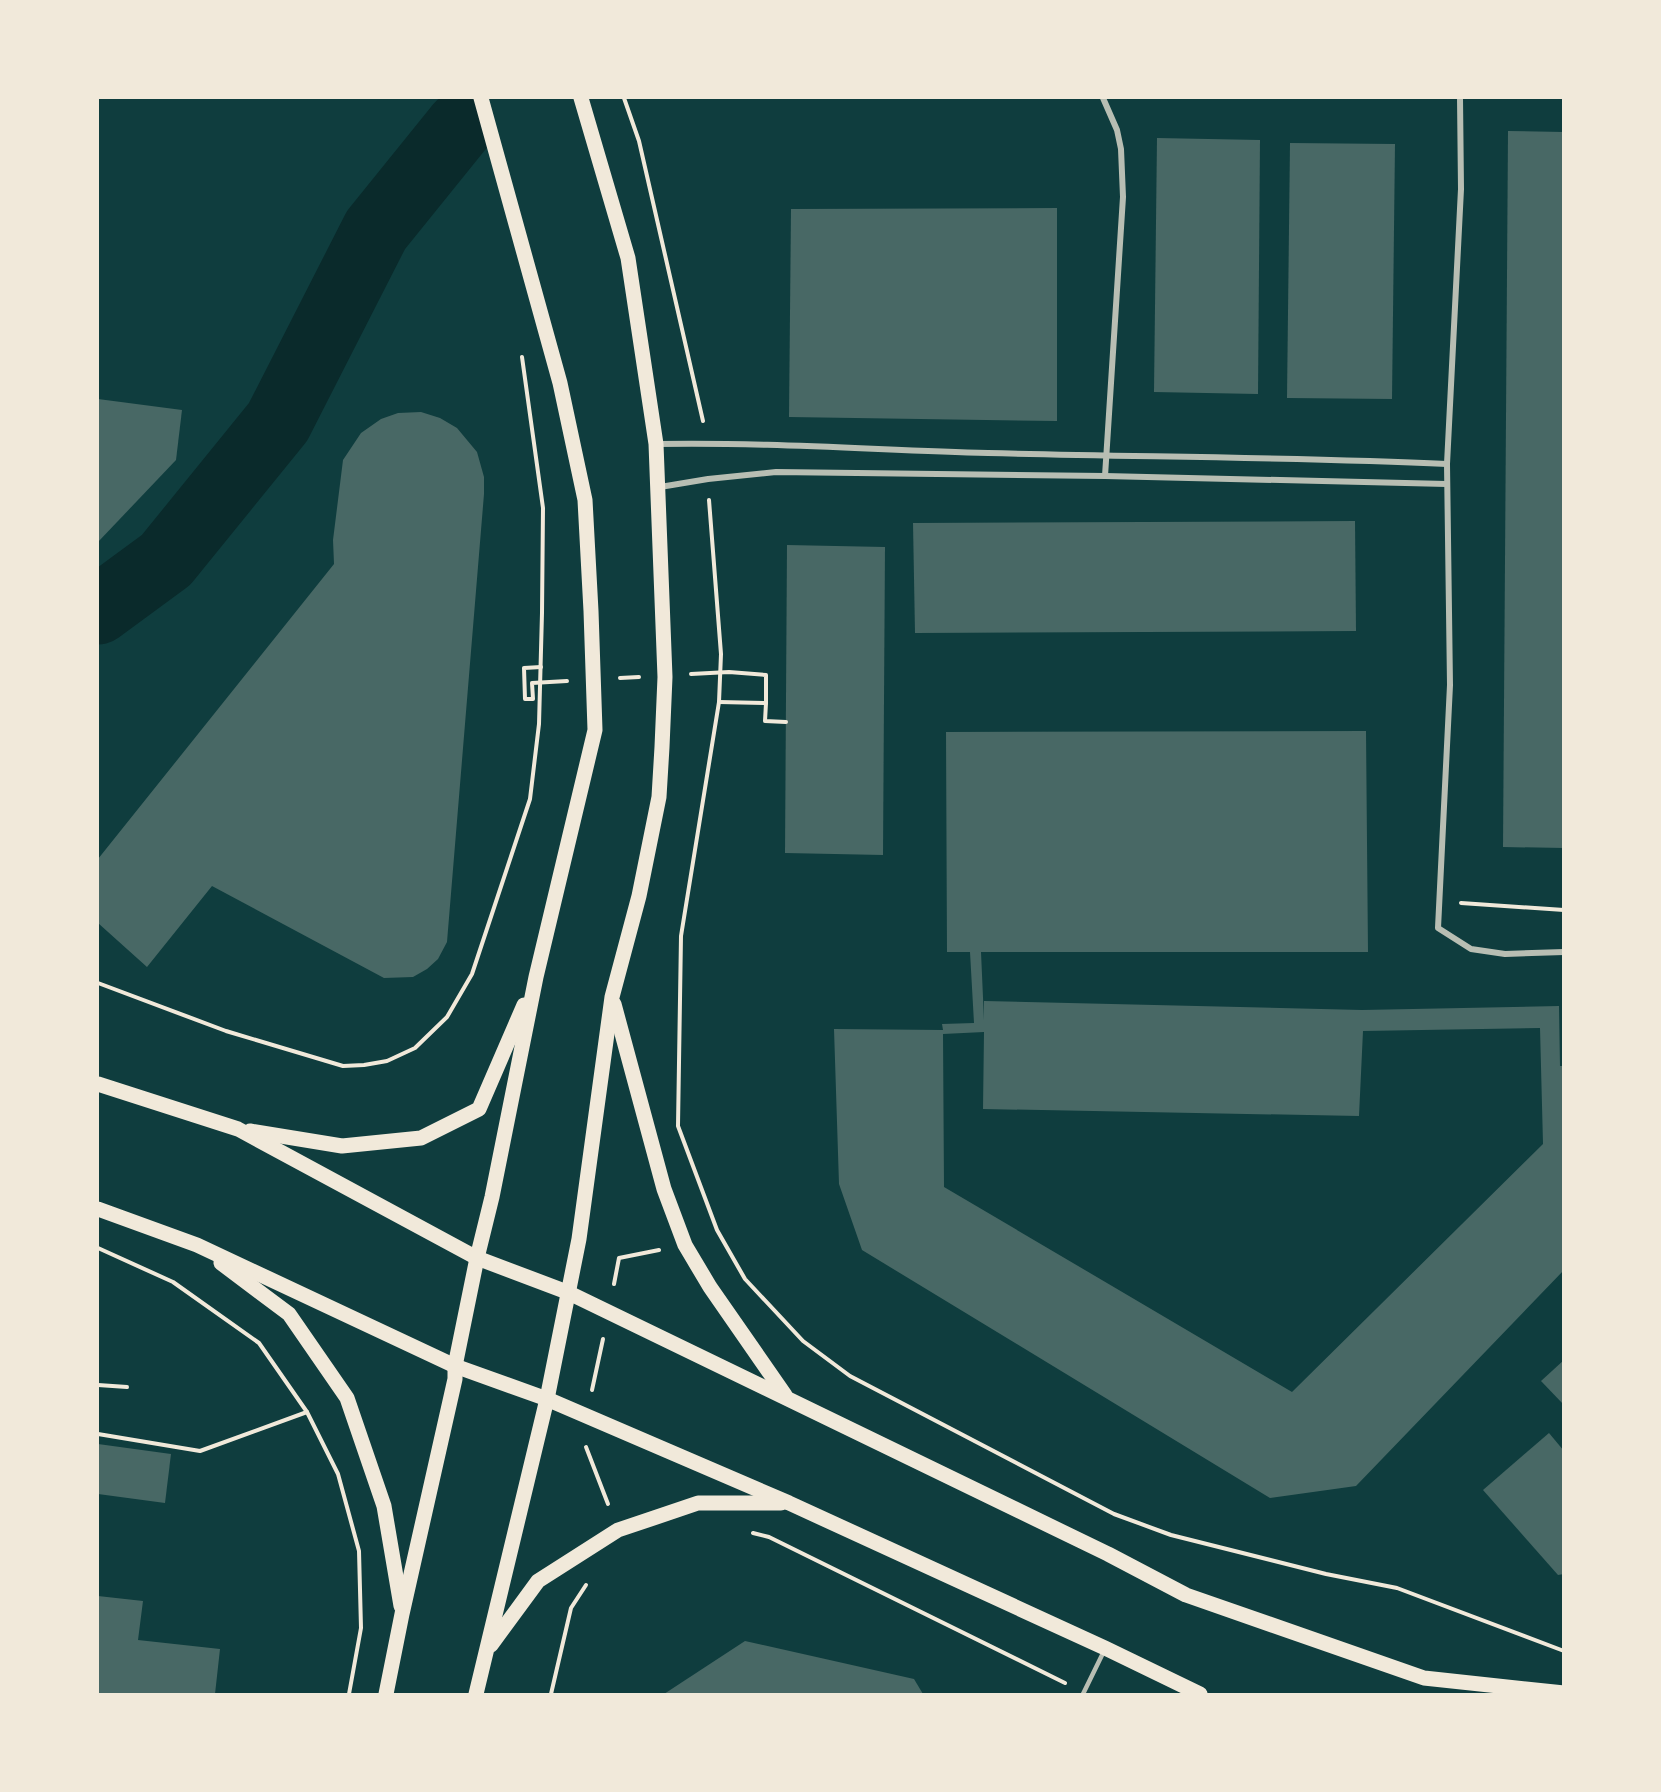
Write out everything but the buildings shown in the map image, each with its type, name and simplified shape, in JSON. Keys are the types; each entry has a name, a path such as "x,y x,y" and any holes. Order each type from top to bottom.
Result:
{"main road":[{"path":"386,1695 455,1379 455,1366 536,977 595,730 585,500 560,383 481,98"},
{"path":"476,1695 547,1399 579,1239 612,997 639,896 659,797 665,677 656,444 628,258 581,98"},
{"path":"98,1084 238,1129 342,1146 421,1138 478,1108 536,977"},
{"path":"612,997 664,1189 686,1245 710,1287 787,1397"},
{"path":"238,1129 477,1258 567,1292 1108,1554 1186,1595 1424,1678 1563,1693"},
{"path":"98,1209 197,1245 455,1366 547,1399 789,1503 1105,1648 1200,1695"},
{"path":"197,1245 289,1314 346,1398 384,1506 402,1614"},
{"path":"485,1652 538,1581 618,1530 698,1503 789,1503"}],"street":[{"path":"1103,98 1117,130 1124,197 1105,476"},
{"path":"1460,98 1461,189 1447,464 1450,685 1438,928 1471,949 1505,954 1563,952"},
{"path":"656,444 708,443 990,453 1316,459 1447,464"},
{"path":"658,487 776,472 1105,476 1447,484"}],"lane":[{"path":"1083,1693 1105,1648"}],"path":[{"path":"624,98 645,164 703,422"},
{"path":"98,983 226,1031 343,1066 387,1061 415,1048 447,1017 472,974 530,799 539,724 543,508 521,351"},
{"path":"708,479 721,654 719,702 681,936 678,1126 717,1230 745,1279 803,1341 850,1376 1114,1514 1171,1534 1326,1574 1397,1588 1563,1651"},
{"path":"541,667 524,668 525,699 533,699 532,683 578,681"},
{"path":"682,674 729,672 766,675 765,721 786,722"},
{"path":"613,678 648,676"},
{"path":"719,702 766,703"},
{"path":"1440,901 1563,910"},
{"path":"618,1530 582,1436 619,1258 686,1245 717,1230"},
{"path":"98,1248 173,1282 259,1343 307,1412 338,1474 359,1551 361,1629 349,1695"},
{"path":"98,1385 127,1387"},
{"path":"98,1434 200,1451 307,1412"},
{"path":"748,1531 779,1542 1083,1693"},
{"path":"551,1695 571,1608 589,1581"}],"waterway":[{"path":"98,610 166,560 278,422 376,230 460,126"}]}
